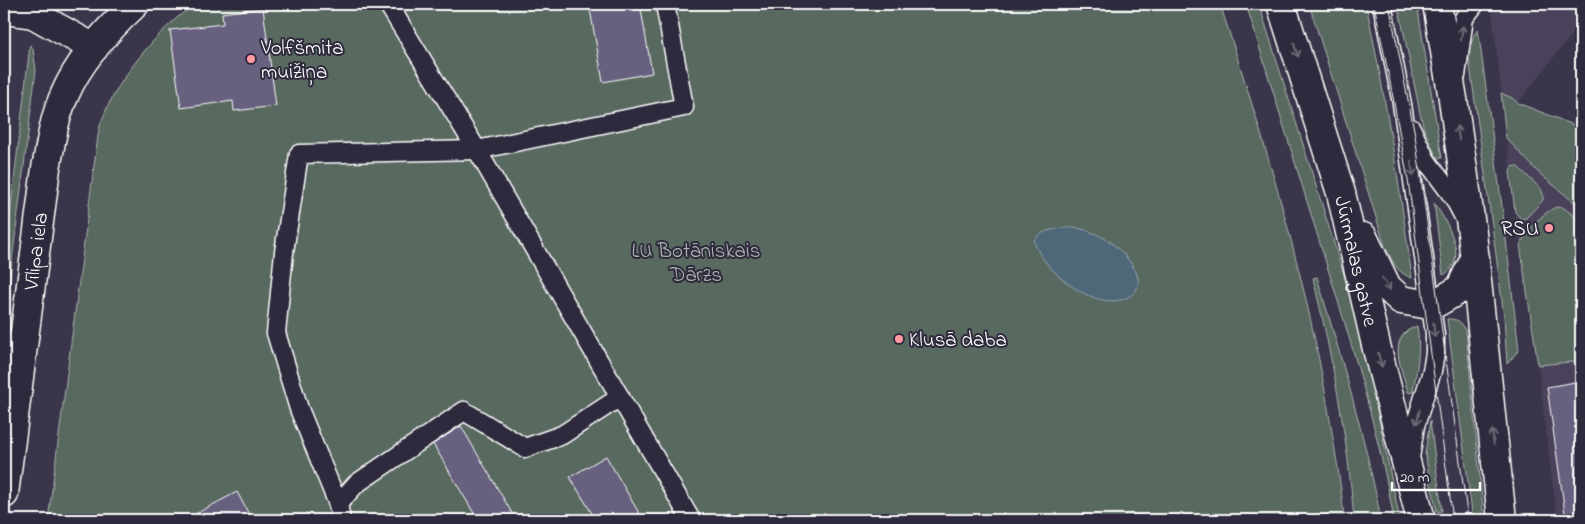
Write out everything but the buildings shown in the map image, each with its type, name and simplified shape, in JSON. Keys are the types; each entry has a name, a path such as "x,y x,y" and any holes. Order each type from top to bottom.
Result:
{"main road":[{"name":"Vīlipa iela","path":"4,494 13,343 57,116 65,94 76,73 94,48 135,4"},
{"name":"Jūrmalas gatve","path":"1281,4 1341,193 1376,345 1421,520"},
{"path":"1437,4 1453,99 1473,245 1502,520"},
{"path":"4,10 33,14 94,48"},
{"path":"1341,193 1387,287 1401,300 1424,304 1438,302 1460,289 1473,245"}],"lane":[{"path":"388,4 477,150 691,520"},
{"path":"340,512 299,409 276,333 284,252 300,154 477,150 684,107 664,4"},
{"path":"1382,4 1402,104 1435,334 1435,353 1432,371 1415,426 1409,473"},
{"path":"1453,99 1464,18 1475,4"},
{"path":"1402,104 1426,160 1466,218 1473,245"},
{"path":"340,512 356,484 464,411 525,448 562,435 620,397"}],"shaded area":[{"path":"1491,4 1581,4 1581,23 1518,103 1581,128 1581,520 1557,520 1538,365 1515,212"}],"green space":[{"name":"LU Botāniskais Dārzs","path":"195,4 1220,4 1269,160 1298,266 1321,372 1339,473 1344,520 48,520 100,125 118,88 141,56 167,26"},
{"path":"1246,4 1259,4 1349,291 1373,390 1400,520 1394,520 1372,418 1353,350"},
{"path":"1309,4 1366,4 1392,141 1412,278 1398,269 1385,246"},
{"path":"1398,4 1417,4 1442,158 1436,156 1424,129"},
{"path":"1478,29 1519,350 1507,364 1504,317 1469,59 1472,40"},
{"path":"30,45 33,49 36,70 4,325 4,265"},
{"path":"1501,93 1518,103 1581,128 1581,208 1539,173 1506,138"},
{"path":"1517,166 1541,189 1543,194 1543,200 1526,218 1521,219 1515,212 1510,172 1512,167"},
{"path":"1434,203 1450,230 1456,251 1451,269 1443,275"},
{"path":"1556,207 1564,208 1581,221 1581,361 1538,365 1520,245 1535,223"},
{"path":"1317,277 1360,428 1381,520 1354,520 1348,459 1338,398 1313,278"},
{"path":"1447,319 1459,321 1466,331 1484,520 1473,520"},
{"path":"1417,326 1418,359 1413,391 1411,393 1408,392 1398,354 1401,338 1407,331"},
{"path":"1430,421 1442,511 1437,512 1425,453"}],"water":[{"path":"1074,227 1092,232 1109,241 1128,259 1137,275 1138,283 1136,290 1130,296 1117,301 1103,300 1088,295 1073,287 1048,265 1039,253 1034,241 1046,231"}],"tram line":[{"path":"1374,4 1408,180 1453,520"},
{"path":"1389,4 1415,135 1468,520"}],"place":[{"name":"Volfšmita muižiņa","path":"251,59"},
{"name":"RSU","path":"1549,228"},
{"name":"Klusā daba","path":"899,339"}]}
